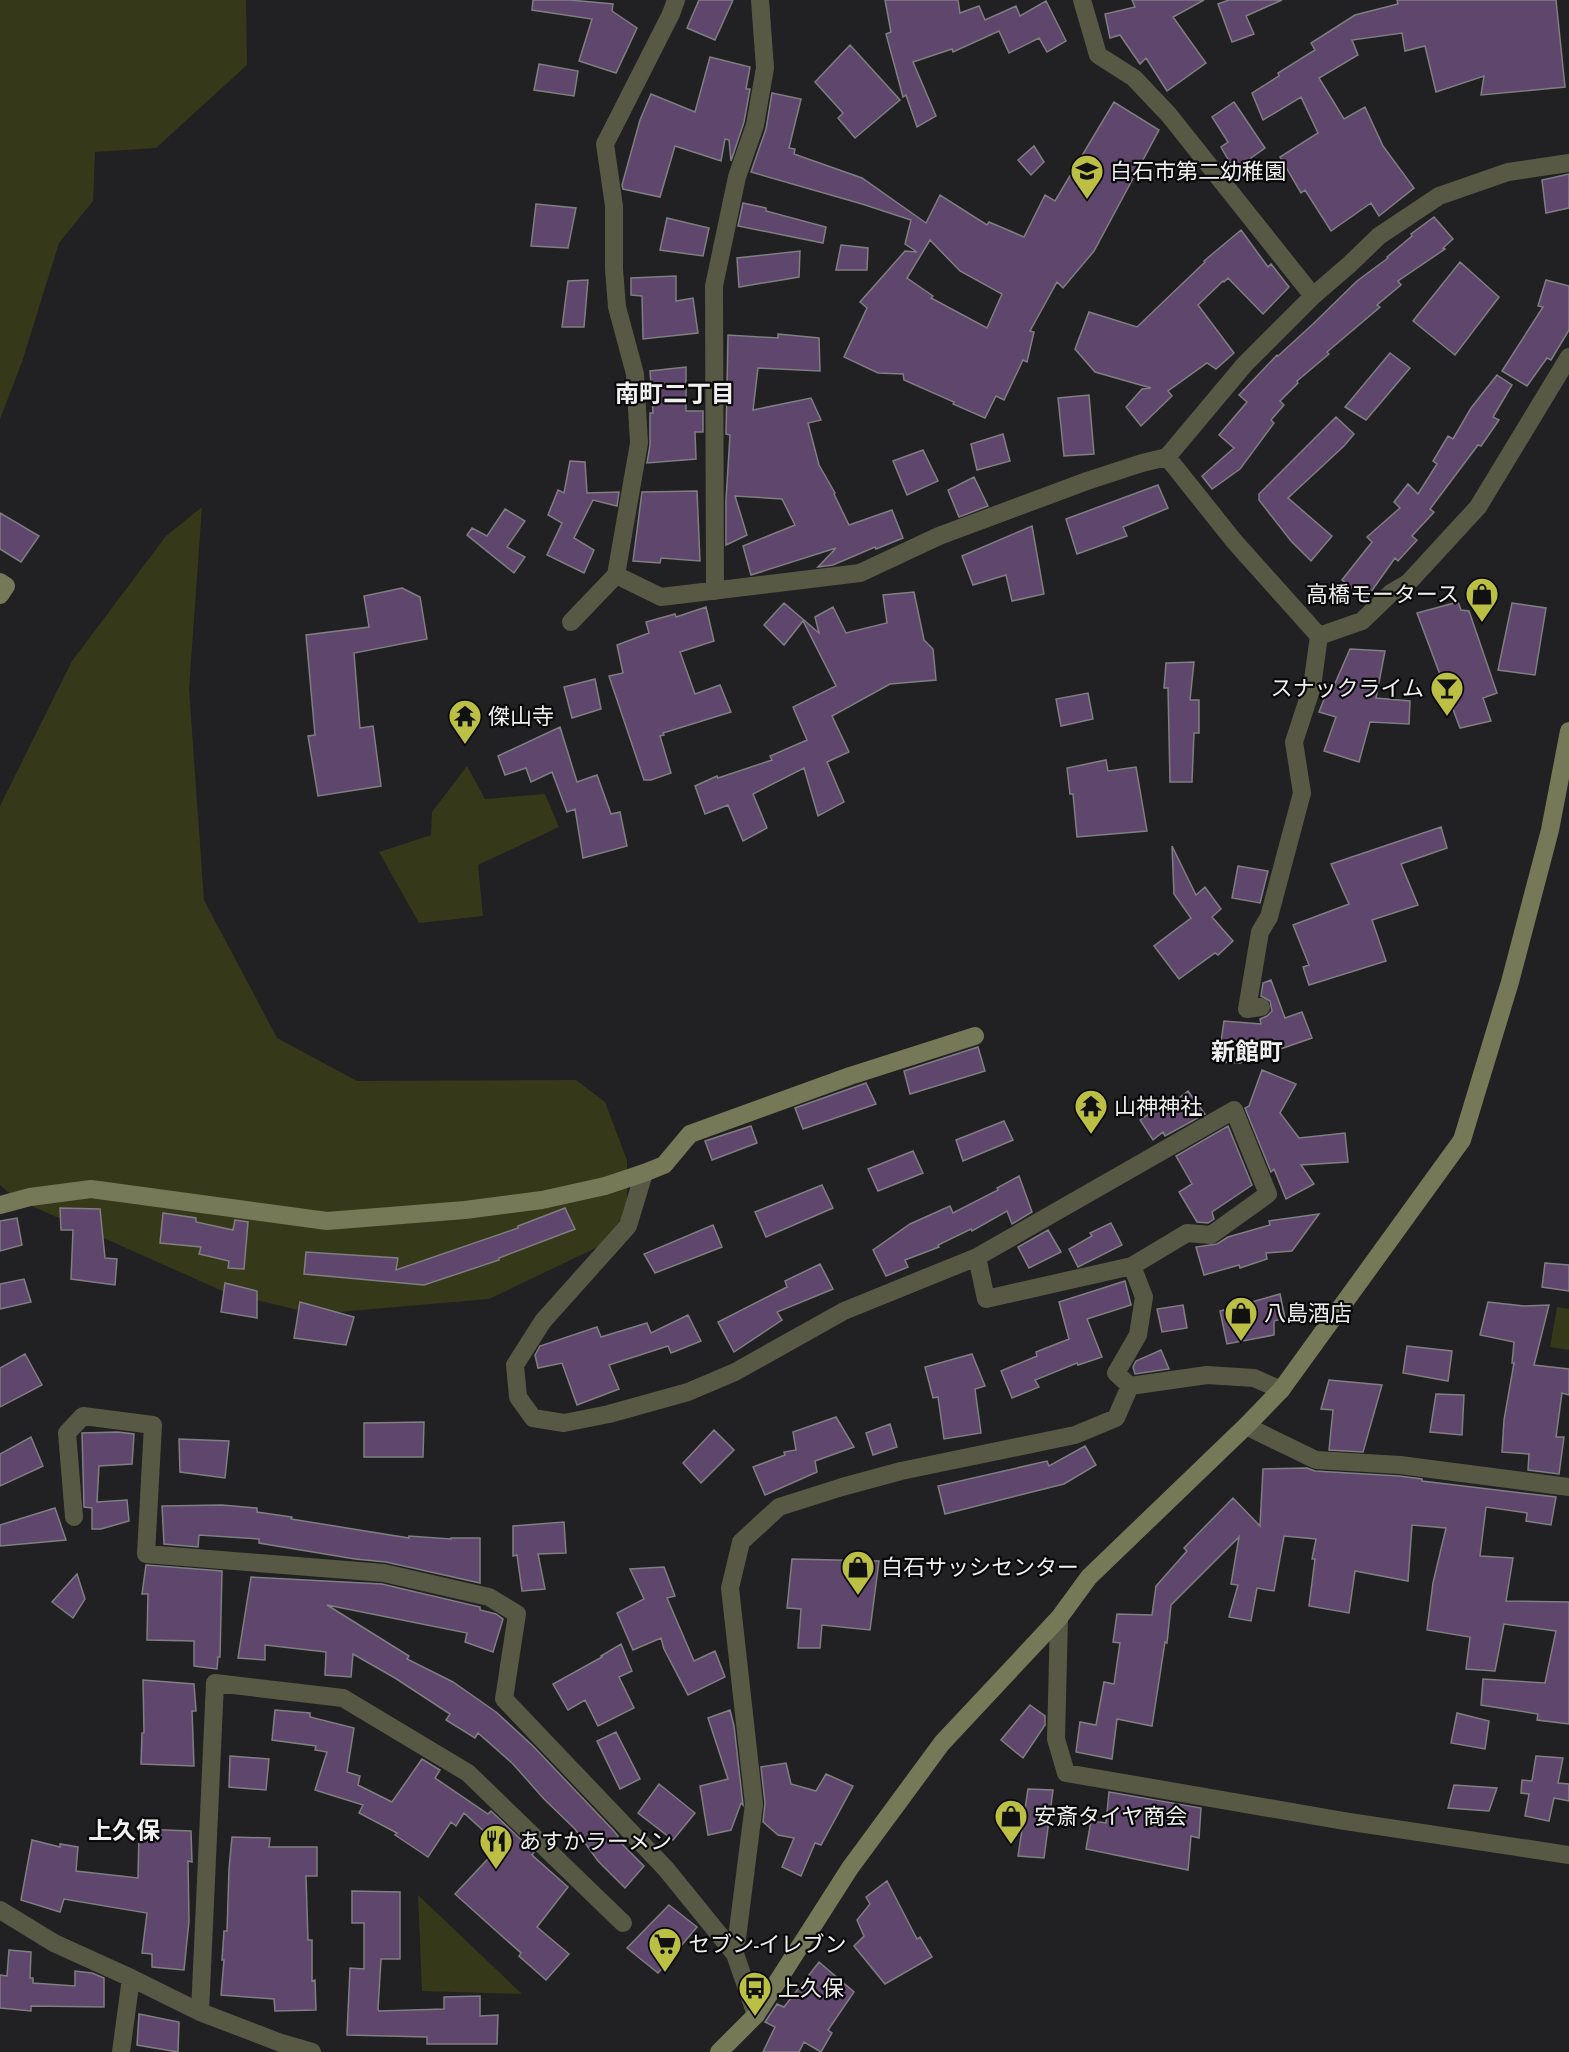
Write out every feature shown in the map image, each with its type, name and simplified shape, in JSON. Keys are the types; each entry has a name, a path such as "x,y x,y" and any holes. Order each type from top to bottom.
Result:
{"street":[{"path":"571,622 616,575 639,443 635,374 617,307 614,269 614,206 604,144 672,14 676,0"},
{"path":"715,591 714,285 737,177 755,125 765,68 760,0"},
{"path":"1082,0 1098,55 1134,78 1169,115 1313,296"},
{"path":"616,575 661,597 860,573 939,536 1087,481 1142,463 1167,458 1245,364 1313,296 1379,236 1439,196 1508,172 1569,163"},
{"path":"1318,636 1362,621 1391,593 1408,583 1478,507 1569,357"},
{"path":"1167,458 1234,541 1318,636 1312,687 1294,742 1302,793 1269,917 1260,932 1247,1009 1261,1007"},
{"path":"0,582 6,586 0,595"},
{"path":"719,2052 756,2014 850,1868 942,1743 1059,1618 1089,1577 1281,1390 1462,1140 1510,982 1550,830 1569,731"},
{"path":"0,1205 30,1197 91,1190 327,1221 465,1210 542,1200 605,1186 644,1173 664,1165 690,1134 850,1076 975,1036"},
{"path":"644,1173 628,1226 543,1322 515,1365 518,1396 533,1418 564,1423 609,1414 688,1392 735,1372 844,1311 977,1257 1234,1110 1268,1194 1211,1235 1187,1233 1132,1266 986,1299 977,1257"},
{"path":"1130,1386 1116,1373 1138,1335 1144,1296 1132,1266"},
{"path":"1130,1386 1208,1376 1254,1378 1281,1390"},
{"path":"735,1954 754,1804 730,1588 741,1542 779,1507 842,1487 901,1471 1075,1436 1116,1418 1130,1386"},
{"path":"74,1516 68,1433 83,1416 153,1425 146,1554 384,1573 489,1597 517,1614 504,1699 666,1869 735,1954 756,2014"},
{"path":"1246,1426 1316,1460 1400,1465 1569,1487"},
{"path":"1059,1618 1056,1739 1066,1773 1344,1821 1569,1855"},
{"path":"200,2012 215,1683 343,1698 468,1773 623,1923"},
{"path":"0,1910 54,1942 200,2012 281,2043 312,2052"},
{"path":"121,2052 131,1978"}],"green space":[{"path":"0,0 246,0 247,65 156,148 95,152 93,201 59,243 22,362 0,419"},
{"path":"202,507 189,689 204,900 277,1038 357,1081 576,1080 605,1102 627,1160 627,1233 489,1299 315,1314 227,1293 16,1199 0,1185 0,806 72,661 166,536"},
{"path":"467,766 485,799 545,794 559,827 478,865 483,916 419,923 379,852 431,835 432,812"},
{"path":"1557,1307 1569,1309 1569,1350 1550,1347"},
{"path":"418,1895 522,1994 422,1991"}],"building":[{"path":"533,0 570,0 613,4 612,11 637,28 616,73 579,61 592,19 532,10"},
{"path":"699,0 733,0 715,40 687,28"},
{"path":"885,0 958,0 960,13 979,6 985,20 1016,6 1020,16 1046,1 1066,41 1047,52 1039,38 1009,53 999,31 953,52 952,49 913,62 936,116 917,127 906,95 903,97 886,34 891,32"},
{"path":"1132,0 1204,0 1173,17 1206,63 1167,91 1146,58 1140,64 1120,35 1110,38 1105,14 1135,7"},
{"path":"1229,0 1282,0 1246,16 1254,34 1232,42 1218,4"},
{"path":"1397,0 1556,0 1565,87 1481,95 1484,76 1436,92 1425,46 1405,51 1402,33 1352,40 1358,55 1319,78 1344,119 1365,107 1383,146 1414,188 1379,216 1371,203 1331,231 1305,190 1301,193 1280,157 1318,133 1301,97 1263,120 1252,93 1279,76 1278,73 1315,50 1311,43 1355,15 1398,4"},
{"path":"850,45 900,100 855,138 838,118 843,113 815,82"},
{"path":"710,57 750,67 746,89 750,89 744,122 731,161 729,140 725,139 721,161 675,146 660,197 623,189 622,185 640,120 651,94 695,112"},
{"path":"539,64 578,71 574,96 534,90"},
{"path":"772,93 801,99 789,148 795,149 794,154 862,178 926,223 940,195 987,225 989,222 1024,237 1045,195 1055,201 1114,102 1159,130 1094,251 1063,288 1057,282 1030,331 1034,332 1027,362 1023,360 1004,400 996,396 985,418 904,380 903,374 878,373 844,357 867,308 860,302 905,251 917,252 905,244 911,220 751,172 766,129","holes":["930,240 960,271 1002,294 987,328 931,298 933,296 907,278"]},
{"path":"1234,102 1265,148 1234,170 1221,147 1228,142 1212,117"},
{"path":"1034,146 1044,162 1031,175 1018,160"},
{"path":"1569,174 1569,208 1546,213 1542,180"},
{"path":"743,203 826,227 823,243 738,226"},
{"path":"536,204 576,208 568,248 531,246"},
{"path":"1434,217 1453,239 1443,248 1445,249 1398,281 1401,285 1377,305 1380,307 1297,381 1298,383 1280,401 1284,405 1271,420 1274,423 1240,469 1212,489 1202,476 1234,448 1219,435 1247,402 1239,395 1277,355 1357,281 1388,258 1412,236 1411,234"},
{"path":"667,218 709,228 703,256 660,250"},
{"path":"1241,230 1268,267 1271,264 1289,287 1263,314 1228,278 1223,281 1198,305 1234,353 1216,369 1207,363 1168,391 1172,396 1141,426 1126,407 1142,389 1151,388 1095,372 1075,349 1089,312 1137,327 1204,261"},
{"path":"841,245 868,248 867,270 836,270"},
{"path":"800,251 799,277 739,287 737,258"},
{"path":"1460,262 1499,297 1455,355 1413,321"},
{"path":"676,276 676,301 693,298 698,333 643,339 642,296 631,295 631,278"},
{"path":"588,280 584,327 562,327 568,281"},
{"path":"1546,280 1569,286 1569,330 1551,360 1547,358 1527,386 1502,371 1543,307 1538,306"},
{"path":"778,334 819,338 820,371 758,368 753,410 811,398 821,420 808,423 819,465 849,525 892,510 903,538 833,565 818,567 836,548 751,575 743,546 795,525 782,499 735,496 747,535 726,545 730,435 726,434 728,335 778,338"},
{"path":"1390,353 1410,368 1366,420 1345,407"},
{"path":"686,367 686,411 703,411 703,432 695,432 696,459 647,463 650,445 650,413 653,413 650,371"},
{"path":"1497,375 1512,385 1493,417 1499,420 1430,509 1434,512 1412,536 1417,540 1398,561 1395,558 1366,599 1342,580 1372,542 1367,537 1400,508 1394,502 1408,484 1418,494 1437,464 1433,461 1448,436 1453,439 1471,408"},
{"path":"1089,395 1094,454 1064,456 1058,398"},
{"path":"1336,417 1354,434 1288,498 1332,536 1311,561 1291,541 1259,500 1259,494"},
{"path":"1003,434 1010,461 977,470 971,444"},
{"path":"923,450 938,481 907,495 893,461"},
{"path":"570,461 585,462 587,493 619,492 617,506 593,500 574,538 594,550 584,573 547,555 562,523 548,515 558,490 564,493"},
{"path":"974,477 988,506 959,517 948,490"},
{"path":"1158,485 1168,508 1123,527 1127,536 1077,554 1066,519"},
{"path":"697,491 700,561 661,558 660,563 633,561 642,492"},
{"path":"505,509 525,521 507,547 525,557 514,573 467,535 472,528 487,536"},
{"path":"0,513 39,536 21,562 0,549"},
{"path":"1032,526 1044,594 1012,601 1006,575 973,585 962,556"},
{"path":"402,588 420,597 427,639 354,653 360,728 373,726 381,786 318,796 308,736 315,735 306,635 369,627 364,596"},
{"path":"914,592 924,640 933,649 936,680 890,684 832,716 849,752 827,762 844,802 818,816 804,768 753,794 767,828 743,841 728,805 705,814 695,786 717,776 718,778 772,760 770,756 807,740 793,707 836,686 803,621 784,645 764,625 784,603 819,633 815,617 833,607 846,633 887,623 883,595"},
{"path":"1458,602 1461,610 1469,611 1497,693 1483,698 1491,721 1460,728 1417,613"},
{"path":"1512,603 1546,608 1535,675 1498,670"},
{"path":"706,607 714,641 680,652 695,694 720,685 731,712 663,733 664,735 660,736 671,773 644,780 609,676 623,673 617,645 649,633 646,622 675,614 676,617"},
{"path":"1350,649 1385,651 1376,698 1410,701 1409,724 1370,722 1359,762 1324,751 1336,717 1319,712 1329,687 1333,688"},
{"path":"1194,662 1190,700 1199,700 1199,733 1194,733 1192,782 1170,782 1168,688 1164,688 1166,663"},
{"path":"595,679 601,709 572,718 564,687"},
{"path":"1088,693 1093,719 1061,726 1056,699"},
{"path":"560,727 577,782 597,775 611,814 620,812 627,846 583,858 575,809 567,812 552,772 531,782 526,768 505,775 498,756"},
{"path":"1106,760 1108,771 1136,767 1147,831 1077,837 1073,794 1070,794 1067,768"},
{"path":"1441,827 1447,848 1401,864 1418,905 1372,920 1386,961 1309,985 1303,967 1309,965 1293,925 1349,904 1331,864"},
{"path":"1172,846 1196,895 1205,887 1221,909 1212,917 1233,941 1218,955 1215,953 1179,979 1154,946 1191,918 1174,894"},
{"path":"1238,866 1268,871 1260,903 1232,898"},
{"path":"1271,980 1285,1018 1302,1012 1312,1038 1240,1063 1218,1062 1224,1021 1261,1024 1260,1019 1272,1011 1270,1001 1261,996 1263,983"},
{"path":"978,1047 985,1071 910,1094 904,1071"},
{"path":"1262,1070 1296,1084 1280,1113 1299,1138 1345,1133 1348,1162 1301,1165 1314,1184 1286,1199 1274,1169 1271,1172 1245,1108 1249,1106"},
{"path":"866,1083 876,1104 803,1129 795,1108"},
{"path":"1188,1091 1205,1114 1165,1136 1163,1132 1153,1140 1140,1120 1159,1107 1162,1111"},
{"path":"1004,1121 1013,1140 963,1161 956,1140"},
{"path":"751,1126 757,1143 712,1160 705,1141"},
{"path":"1228,1126 1252,1185 1212,1212 1214,1219 1208,1223 1197,1222 1179,1192 1192,1184 1176,1156"},
{"path":"913,1151 923,1173 878,1191 868,1169"},
{"path":"1019,1176 1032,1212 1012,1224 1007,1211 972,1231 971,1229 938,1245 939,1247 905,1260 908,1267 886,1276 873,1250 910,1224 950,1206 953,1213 998,1190 997,1188"},
{"path":"822,1185 833,1208 766,1237 755,1212"},
{"path":"60,1208 100,1209 105,1258 117,1259 115,1285 71,1279 73,1230 61,1230"},
{"path":"565,1208 575,1229 499,1258 499,1260 424,1285 304,1274 306,1252 398,1258 396,1270 518,1228 518,1226"},
{"path":"163,1213 196,1218 196,1222 233,1230 235,1220 248,1222 244,1269 228,1268 229,1261 199,1254 201,1247 160,1243"},
{"path":"1319,1214 1292,1251 1266,1253 1267,1259 1240,1268 1239,1265 1204,1275 1196,1247 1217,1244 1228,1237 1270,1225 1269,1221"},
{"path":"17,1218 22,1245 0,1251 0,1221"},
{"path":"1111,1223 1122,1245 1078,1267 1069,1249 1092,1236 1090,1233"},
{"path":"713,1225 722,1247 655,1273 644,1254"},
{"path":"1048,1230 1061,1252 1029,1268 1018,1247"},
{"path":"1545,1263 1569,1265 1569,1291 1542,1287"},
{"path":"820,1264 833,1289 777,1312 782,1320 734,1352 718,1322 787,1287 785,1281"},
{"path":"24,1279 31,1302 0,1309 0,1284"},
{"path":"1125,1281 1131,1305 1087,1319 1102,1357 1078,1365 1077,1363 1035,1380 1039,1387 1012,1398 1001,1371 1037,1356 1036,1352 1069,1339 1059,1302"},
{"path":"225,1283 257,1291 257,1318 221,1312"},
{"path":"1280,1294 1285,1318 1274,1321 1274,1335 1227,1344 1220,1311"},
{"path":"300,1302 354,1317 346,1345 294,1338"},
{"path":"1488,1302 1524,1306 1549,1305 1534,1365 1569,1369 1569,1395 1562,1393 1556,1437 1564,1437 1559,1474 1528,1470 1529,1454 1502,1452 1504,1420 1514,1363 1512,1363 1514,1342 1480,1335"},
{"path":"1183,1305 1187,1328 1162,1332 1157,1309"},
{"path":"688,1315 701,1341 671,1353 668,1346 609,1365 619,1389 577,1405 562,1363 538,1368 535,1355 540,1346 597,1327 601,1337 647,1323 651,1333"},
{"path":"1407,1346 1452,1351 1448,1381 1403,1373"},
{"path":"1161,1350 1169,1369 1135,1374 1133,1367 1136,1361"},
{"path":"25,1354 42,1385 0,1407 0,1368"},
{"path":"972,1354 985,1386 975,1389 981,1433 944,1439 938,1397 933,1398 925,1367"},
{"path":"1329,1380 1382,1385 1363,1452 1329,1450 1333,1410 1321,1409"},
{"path":"1436,1394 1464,1395 1462,1435 1430,1432"},
{"path":"836,1417 854,1447 815,1461 817,1472 765,1495 753,1467 785,1455 784,1452 796,1450 793,1432"},
{"path":"424,1422 423,1457 364,1457 364,1423"},
{"path":"890,1424 897,1447 873,1455 866,1433"},
{"path":"714,1430 734,1450 701,1483 683,1463"},
{"path":"82,1433 134,1434 132,1464 99,1466 97,1502 127,1500 129,1521 101,1529 92,1529 92,1508 84,1507"},
{"path":"31,1437 43,1466 0,1486 0,1454"},
{"path":"179,1439 229,1441 225,1478 180,1472"},
{"path":"1085,1446 1096,1465 1064,1484 945,1514 938,1486 1047,1461 1049,1466"},
{"path":"1307,1468 1315,1471 1399,1476 1422,1479 1422,1481 1556,1497 1551,1525 1526,1521 1527,1513 1486,1507 1480,1556 1513,1558 1506,1601 1569,1602 1569,1724 1537,1720 1538,1714 1481,1705 1483,1679 1545,1683 1556,1631 1504,1624 1495,1671 1466,1669 1470,1637 1427,1630 1433,1583 1446,1528 1412,1525 1408,1581 1355,1571 1349,1613 1309,1606 1315,1559 1312,1559 1316,1539 1284,1536 1274,1591 1257,1588 1251,1621 1229,1617 1238,1585 1231,1584 1239,1537 1171,1605 1167,1643 1165,1642 1152,1726 1117,1719 1112,1759 1076,1752 1080,1722 1096,1725 1104,1682 1114,1684 1120,1643 1113,1642 1117,1614 1152,1615 1156,1586 1187,1551 1184,1548 1233,1498 1260,1526 1263,1469"},
{"path":"222,1505 257,1508 257,1512 292,1517 291,1519 409,1538 409,1536 451,1539 480,1538 480,1583 386,1562 259,1543 259,1539 199,1535 198,1547 164,1544 162,1506"},
{"path":"55,1508 66,1540 0,1546 0,1525"},
{"path":"564,1522 566,1553 538,1554 545,1589 522,1591 517,1555 513,1556 513,1526"},
{"path":"792,1559 879,1561 870,1630 822,1625 820,1648 798,1648 801,1609 787,1608"},
{"path":"146,1565 222,1571 220,1657 218,1657 217,1669 194,1666 194,1641 147,1640 148,1594 142,1594"},
{"path":"664,1567 675,1596 667,1598 694,1661 715,1651 725,1677 688,1695 664,1649 661,1638 633,1650 617,1613 644,1599 630,1569"},
{"path":"77,1574 85,1599 73,1618 52,1602"},
{"path":"251,1577 382,1584 480,1607 480,1610 496,1614 503,1619 493,1652 465,1642 467,1633 327,1605 409,1656 407,1659 453,1682 496,1712 533,1746 644,1866 625,1888 598,1861 575,1829 513,1764 478,1733 475,1738 446,1720 450,1714 353,1654 351,1677 325,1675 326,1652 265,1645 265,1660 238,1658"},
{"path":"621,1644 632,1671 619,1677 634,1708 598,1726 585,1700 568,1710 553,1684"},
{"path":"143,1680 194,1684 196,1711 192,1711 194,1766 141,1764 142,1733 144,1733"},
{"path":"1030,1705 1045,1716 1045,1725 1023,1758 1001,1740"},
{"path":"275,1710 310,1713 310,1717 354,1728 347,1772 360,1776 358,1785 392,1802 422,1759 440,1770 435,1778 488,1814 491,1811 534,1852 532,1855 568,1887 537,1927 569,1954 546,1980 519,1956 521,1953 455,1894 500,1846 464,1813 456,1826 451,1822 428,1857 395,1835 397,1833 359,1813 363,1805 315,1790 327,1752 315,1750 316,1746 272,1740"},
{"path":"730,1710 743,1805 741,1803 731,1830 708,1835 700,1786 728,1779 708,1718"},
{"path":"1457,1713 1489,1721 1485,1749 1451,1743"},
{"path":"616,1732 640,1779 620,1789 597,1741"},
{"path":"230,1756 269,1759 266,1790 229,1787"},
{"path":"1536,1756 1563,1758 1558,1783 1569,1784 1569,1801 1554,1798 1549,1821 1525,1816 1529,1794 1521,1793 1522,1780 1532,1781"},
{"path":"786,1763 791,1784 816,1791 826,1774 853,1786 821,1845 815,1843 801,1876 782,1867 794,1838 778,1835 763,1822 765,1803 761,1767"},
{"path":"659,1784 695,1813 673,1840 638,1813"},
{"path":"1454,1785 1497,1788 1489,1811 1448,1808"},
{"path":"1028,1789 1053,1790 1044,1858 1018,1856"},
{"path":"1109,1792 1201,1808 1199,1838 1191,1836 1188,1870 1086,1849 1091,1821 1106,1823"},
{"path":"139,1829 191,1831 192,1862 188,1861 189,1921 184,1970 152,1967 152,1954 142,1953 147,1913 64,1899 60,1912 21,1900 32,1840 60,1847 60,1844 78,1847 76,1871 138,1878"},
{"path":"232,1837 270,1838 269,1847 317,1847 317,1876 306,1876 308,1940 312,1940 312,1981 315,1980 316,2010 275,2011 274,1999 221,1995"},
{"path":"887,1881 917,1939 920,1937 932,1957 885,1984 854,1946 864,1936 857,1920 870,1904 866,1897"},
{"path":"352,1891 400,1892 400,1959 381,1959 379,2011 444,2009 444,1997 480,1996 480,2016 498,2015 497,2044 427,2044 427,2037 347,2035 350,1968 364,1969 364,1923 352,1923"},
{"path":"669,1905 697,1927 658,1973 627,1948"},
{"path":"9,1950 31,1952 30,1978 33,1978 33,1983 75,1986 75,1971 92,1973 104,1978 104,2007 31,2006 31,2011 0,2008 0,1975 7,1976"},
{"path":"819,1962 854,1992 828,2030 832,2033 821,2052 804,2042 799,2052 763,2052 775,2027 765,2022 777,2004 784,2007"},
{"path":"139,2014 179,2022 178,2052 137,2045"}],"place":[{"name":"白石市第二幼稚園","path":"1087,200"},
{"name":"高橋モータース","path":"1482,623"},
{"name":"スナックライム","path":"1447,717"},
{"name":"傑山寺","path":"465,745"},
{"name":"山神神社","path":"1091,1135"},
{"name":"八島酒店","path":"1241,1342"},
{"name":"白石サッシセンター","path":"858,1596"},
{"name":"安斎タイヤ商会","path":"1011,1845"},
{"name":"あすかラーメン","path":"496,1870"},
{"name":"セブン-イレブン","path":"665,1973"},
{"name":"上久保","path":"755,2017"}],"district":[{"name":"南町二丁目","path":"675,394"},
{"name":"新館町","path":"1247,1052"},
{"name":"上久保","path":"124,1831"}]}
